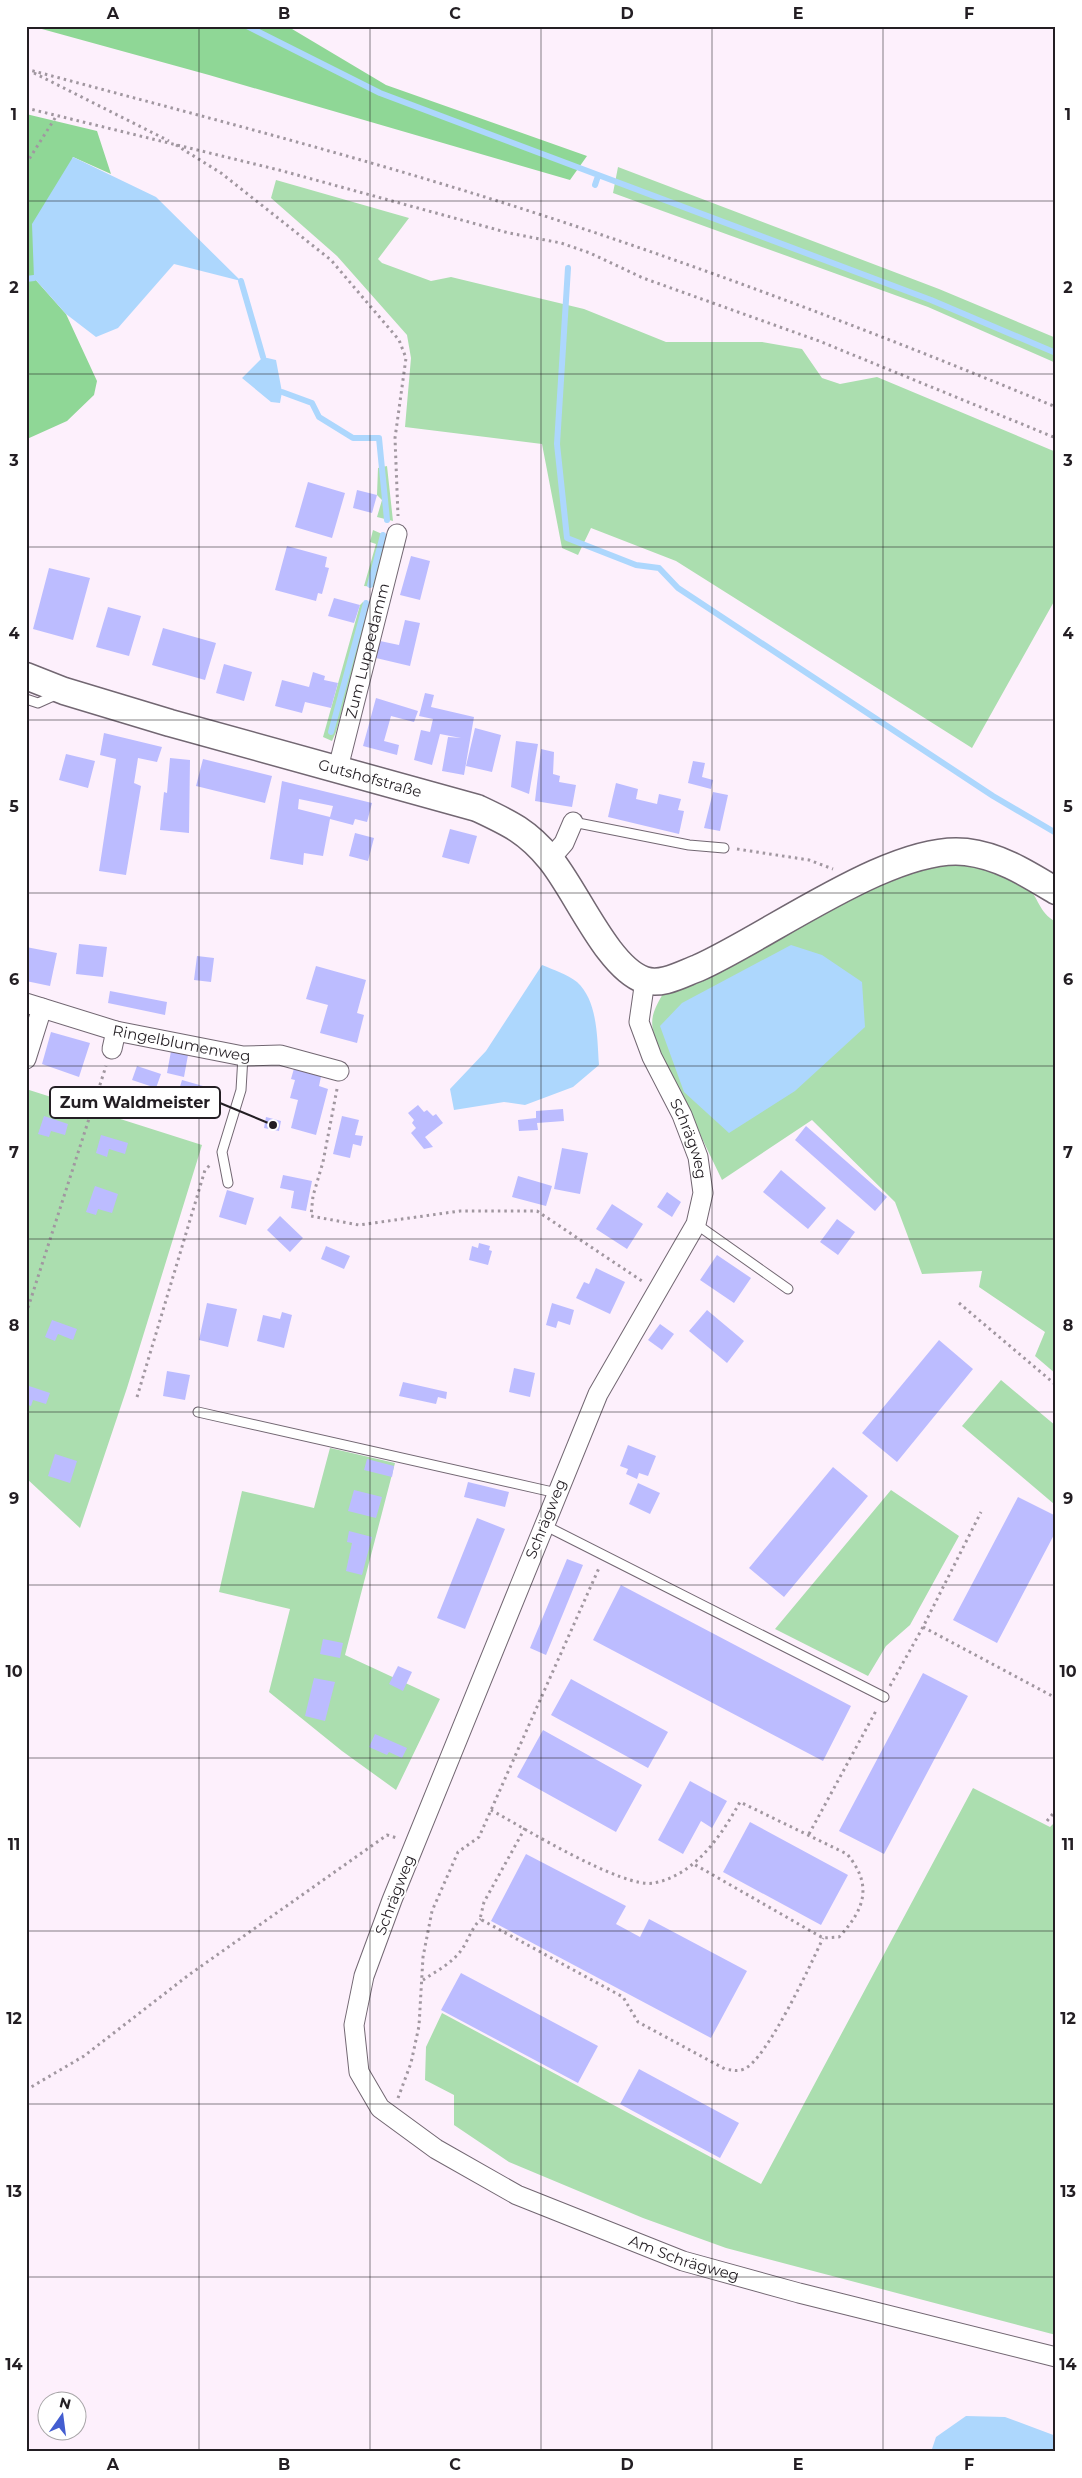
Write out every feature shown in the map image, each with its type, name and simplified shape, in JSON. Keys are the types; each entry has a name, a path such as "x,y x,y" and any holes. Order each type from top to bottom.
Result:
{"street":[{"name":"Zum Luppedamm","path":"338,768 397,534"},
{"name":"Gutshofstraße","path":"26,676 64,691 170,723 477,808 519,828 550,859 612,954 624,968 645,980"},
{"path":"550,859 564,843 573,822"},
{"path":"645,980 669,980 716,960 852,885 904,861 941,852 966,852 1017,867 1056,891"},
{"name":"Schrägweg","path":"359,2072 354,2025 364,1976 414,1845 598,1394 696,1224 703,1194 698,1157 682,1115 652,1057 639,1022 645,980"},
{"path":"26,1059 34,1006"},
{"name":"Ringelblumenweg","path":"34,1006 116,1031 244,1056 280,1055 340,1071"},
{"path":"112,1049 116,1031"},
{"name":"Am Schrägweg","path":"359,2072 380,2108 436,2149 517,2195 683,2261 799,2293 1056,2357"}],"lane":[{"path":"26,699 38,703 64,691"},
{"path":"573,822 689,845 724,848"},
{"path":"228,1183 222,1152 241,1090 244,1056"},
{"path":"696,1224 788,1289"},
{"path":"198,1412 557,1493"},
{"path":"544,1525 884,1697"}],"path":[{"path":"26,69 174,143 221,173 330,260 399,340 406,358 395,438 397,534"},
{"path":"26,69 342,154 514,206 729,279 952,364 1056,408"},
{"path":"26,108 174,143 471,223 561,243 583,250 642,278 819,340 1056,438"},
{"path":"26,164 57,115"},
{"path":"724,848 809,860 833,869 845,876 852,885"},
{"path":"26,1314 112,1049"},
{"path":"340,1071 331,1125 313,1196 311,1216 359,1225 460,1211 537,1211 657,1290"},
{"path":"137,1397 205,1170 222,1152"},
{"path":"959,1303 1056,1385"},
{"path":"809,1834 923,1627 981,1512"},
{"path":"392,2116 412,2063 423,1980 423,1957 432,1911 458,1852 479,1837 604,1556"},
{"path":"923,1627 1056,1698"},
{"path":"491,1810 606,1871 628,1880 653,1883 680,1872 692,1863 721,1836 740,1802 847,1854 858,1868 864,1883 853,1922 838,1937 823,1938 692,1863"},
{"path":"1047,1821 1056,1810"},
{"path":"423,1980 446,1966 460,1952 474,1926 481,1919 484,1902 525,1828"},
{"path":"26,2090 84,2056 190,1974 388,1834 414,1845"},
{"path":"481,1919 623,1997 638,2022 725,2068 735,2071 745,2069 762,2052 789,2006 823,1938"}],"green space":[{"path":"31,26 287,26 386,85 587,156 570,180 209,75"},
{"path":"26,114 97,131 111,174 73,157 34,278 66,314 97,381 94,395 67,421 27,439"},
{"path":"618,167 939,289 1056,338 1056,363 928,307 613,193"},
{"path":"276,180 409,218 378,259 382,263 431,281 451,277 584,309 666,342 762,342 802,349 822,378 840,384 877,377 1056,452 1056,598 972,748 676,561 591,528 578,555 562,548 542,444 405,427 411,358 407,335 337,256 271,198"},
{"path":"387,466 393,521 377,517 382,500 377,495 378,468"},
{"path":"373,530 389,537 375,587 364,586 376,544 370,542"},
{"path":"363,602 372,604 332,741 323,737 360,605"},
{"path":"969,862 999,872 1020,882 1031,891 1046,914 1056,922 1056,1374 1035,1356 1045,1332 979,1287 982,1271 922,1274 895,1202 812,1120 722,1180 658,1047 653,1031 652,1019 664,992 857,895 928,863"},
{"path":"26,1089 202,1145 127,1388 80,1528 26,1478"},
{"path":"1001,1380 1056,1426 1054,1504 962,1426"},
{"path":"330,1448 395,1463 345,1655 440,1699 396,1790 342,1751 269,1692 290,1609 219,1592 242,1491 314,1508"},
{"path":"891,1490 959,1536 910,1625 886,1646 868,1676 775,1629"},
{"path":"973,1788 1050,1827 1056,1821 1056,2335 726,2248 643,2218 509,2162 454,2125 454,2095 425,2080 426,2047 442,2013 761,2184"}],"water":[{"path":"73,157 156,197 241,281 174,264 118,328 96,337 66,314 34,278 32,224"},
{"path":"263,357 276,360 282,392 280,403 271,402 242,378"},
{"path":"791,945 822,955 862,982 865,1027 795,1091 729,1133 684,1092 660,1026 682,1003"},
{"path":"542,965 569,977 584,990 593,1009 597,1032 599,1065 573,1087 525,1105 504,1102 454,1110 450,1089 486,1051"},
{"path":"966,2416 1005,2417 1056,2436 1056,2452 931,2452 936,2437"}],"building":[{"path":"308,482 345,493 332,538 295,527"},
{"path":"357,490 377,495 372,513 353,508"},
{"path":"287,546 327,557 325,567 329,568 322,594 318,593 316,601 275,590"},
{"path":"411,556 430,561 420,600 400,595"},
{"path":"49,568 90,578 73,640 33,629"},
{"path":"334,598 360,605 354,623 328,616"},
{"path":"108,607 141,616 129,656 96,647"},
{"path":"405,620 420,623 410,666 376,658 380,641 399,645"},
{"path":"163,628 216,643 205,680 152,665"},
{"path":"224,664 252,672 244,701 216,693"},
{"path":"313,672 325,676 324,680 338,683 331,708 305,702 302,713 275,706 282,680 309,687"},
{"path":"425,693 434,695 431,707 474,717 464,775 442,771 448,737 461,738 440,734 432,765 414,760 421,730 430,732 433,719 419,716"},
{"path":"376,698 418,711 414,722 391,716 384,741 399,745 397,755 363,746"},
{"path":"475,728 501,735 492,772 466,766"},
{"path":"104,733 162,747 157,762 138,758 134,783 141,786 126,875 99,871 116,759 100,755"},
{"path":"516,741 538,744 529,794 511,787"},
{"path":"541,749 554,752 553,774 560,776 559,782 576,785 572,807 535,801"},
{"path":"66,754 95,761 88,788 59,780"},
{"path":"170,758 190,760 189,833 160,830 164,792 167,793"},
{"path":"203,759 272,776 265,803 196,786"},
{"path":"693,761 705,763 702,777 713,780 711,789 688,783"},
{"path":"282,781 372,803 367,822 355,819 353,825 330,819 323,856 304,853 303,865 270,859","holes":["299,799 333,806 330,817 298,809"]},
{"path":"616,783 638,789 636,799 657,804 659,794 681,799 678,810 684,811 679,834 608,817"},
{"path":"713,792 728,795 720,831 704,828"},
{"path":"450,829 477,836 469,864 442,857"},
{"path":"355,833 374,838 368,861 349,856"},
{"path":"79,944 107,947 103,977 76,974"},
{"path":"26,947 57,953 50,986 26,981"},
{"path":"197,956 214,958 211,982 194,980"},
{"path":"316,966 366,980 357,1013 364,1015 357,1043 320,1033 328,1005 306,999"},
{"path":"110,991 167,1002 165,1015 108,1003"},
{"path":"51,1032 90,1043 79,1077 42,1064"},
{"path":"171,1051 188,1055 184,1077 167,1073"},
{"path":"295,1065 322,1072 319,1086 328,1089 316,1135 291,1128 298,1100 290,1098 295,1080 291,1079"},
{"path":"137,1066 161,1074 156,1088 132,1080"},
{"path":"182,1080 210,1088 200,1118 173,1110"},
{"path":"418,1105 424,1112 427,1110 433,1116 436,1114 443,1123 425,1137 433,1147 424,1149 411,1133 416,1128 412,1123 414,1120 408,1113"},
{"path":"563,1109 564,1121 537,1123 538,1130 519,1131 518,1120 536,1118 536,1111"},
{"path":"44,1116 68,1124 65,1135 51,1131 49,1137 38,1134"},
{"path":"342,1116 359,1120 355,1135 363,1136 361,1146 353,1144 350,1158 333,1154"},
{"path":"266,1117 281,1121 279,1131 264,1128"},
{"path":"806,1126 887,1197 875,1211 795,1140"},
{"path":"101,1135 128,1143 125,1154 109,1149 107,1157 96,1153"},
{"path":"562,1148 588,1153 580,1194 554,1189"},
{"path":"781,1170 826,1208 808,1229 763,1192"},
{"path":"283,1175 312,1181 306,1211 291,1208 294,1191 280,1188"},
{"path":"518,1176 552,1186 546,1206 512,1197"},
{"path":"95,1186 118,1194 112,1213 98,1209 96,1215 86,1212"},
{"path":"227,1190 254,1198 246,1225 219,1217"},
{"path":"667,1192 681,1202 672,1217 657,1207"},
{"path":"612,1204 643,1224 627,1249 596,1229"},
{"path":"280,1216 303,1238 290,1252 267,1230"},
{"path":"837,1219 855,1232 838,1255 820,1242"},
{"path":"479,1243 490,1246 489,1250 492,1251 488,1265 469,1260 472,1246 478,1248"},
{"path":"326,1246 350,1256 344,1269 321,1259"},
{"path":"717,1255 751,1278 734,1303 700,1280"},
{"path":"596,1268 625,1282 610,1314 576,1298 584,1282 589,1284"},
{"path":"207,1303 237,1309 228,1347 199,1340"},
{"path":"552,1303 574,1310 570,1325 558,1321 556,1328 546,1325"},
{"path":"707,1310 744,1341 727,1363 689,1331"},
{"path":"282,1312 292,1315 284,1348 257,1341 263,1315 280,1319"},
{"path":"52,1320 77,1329 73,1340 58,1334 55,1341 45,1337"},
{"path":"660,1324 674,1334 662,1350 648,1340"},
{"path":"939,1340 973,1369 897,1462 862,1433"},
{"path":"514,1368 535,1373 530,1397 509,1392"},
{"path":"167,1371 190,1375 185,1400 163,1396"},
{"path":"403,1382 447,1392 446,1399 438,1397 436,1404 399,1396"},
{"path":"26,1385 50,1393 46,1404 33,1400 31,1406 26,1404"},
{"path":"628,1445 656,1456 648,1476 639,1473 637,1479 626,1474 628,1469 620,1466"},
{"path":"55,1454 77,1461 70,1483 48,1476"},
{"path":"367,1459 394,1466 392,1477 364,1470"},
{"path":"833,1467 868,1496 784,1597 749,1568"},
{"path":"468,1482 509,1492 505,1507 464,1497"},
{"path":"638,1483 660,1493 650,1514 629,1504"},
{"path":"354,1490 382,1497 376,1518 348,1511"},
{"path":"1018,1497 1056,1516 1056,1531 997,1643 953,1620"},
{"path":"477,1518 505,1529 465,1629 437,1618"},
{"path":"349,1531 372,1537 362,1575 346,1571 352,1543 347,1542"},
{"path":"567,1559 583,1565 546,1655 530,1648"},
{"path":"621,1585 851,1706 823,1761 593,1640"},
{"path":"323,1639 343,1643 340,1658 320,1654"},
{"path":"398,1666 412,1672 403,1691 389,1684"},
{"path":"923,1673 968,1696 884,1854 839,1831"},
{"path":"314,1678 335,1682 325,1721 305,1716"},
{"path":"571,1679 668,1732 648,1768 551,1715"},
{"path":"543,1730 642,1785 616,1832 517,1777"},
{"path":"375,1734 407,1748 402,1758 389,1752 387,1755 369,1747"},
{"path":"690,1781 727,1801 712,1828 701,1821 683,1854 658,1840"},
{"path":"750,1822 848,1875 821,1925 723,1872"},
{"path":"526,1854 626,1906 616,1924 640,1937 649,1919 747,1971 711,2038 491,1921"},
{"path":"461,1973 598,2046 578,2083 441,2010"},
{"path":"639,2069 739,2123 720,2158 620,2104"}],"waterway":[{"path":"247,26 380,93 931,300 1056,353"},
{"path":"595,185 598,176"},
{"path":"568,268 557,444 567,538 636,565 659,568 678,588 993,796 1056,833"},
{"path":"26,279 34,278"},
{"path":"241,281 263,357"},
{"path":"282,392 312,403 319,417 353,438 379,438 387,520"},
{"path":"370,585 383,535"},
{"path":"331,732 366,603"}],"place":[{"name":"Zum Waldmeister","path":"273,1125"}]}
